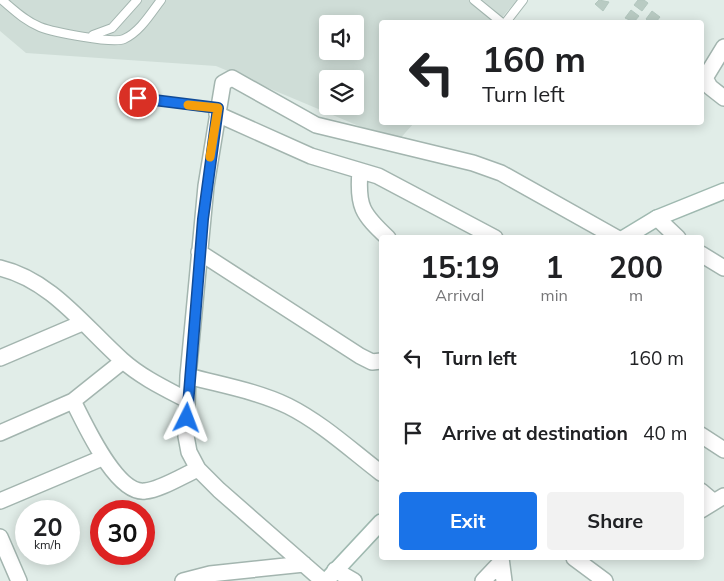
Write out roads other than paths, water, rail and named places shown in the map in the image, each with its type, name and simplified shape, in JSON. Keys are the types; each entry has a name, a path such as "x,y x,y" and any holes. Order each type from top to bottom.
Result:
{"street":[{"path":"724,47 705,78 710,87 724,98"},
{"path":"354,581 328,577 304,564 218,490 198,469 190,452 186,436 188,376 200,252 217,111 221,87 226,79 232,78 316,125 346,134 473,164 500,173 612,235"},
{"path":"217,111 311,156 378,176 489,235"},
{"path":"360,171 358,191 363,211 385,235"},
{"path":"629,235 657,218 724,192"},
{"path":"657,218 675,235"},
{"path":"200,252 360,356 372,362 379,361"},
{"path":"704,256 724,268"},
{"path":"0,268 16,272 38,282 123,361 145,377 187,400"},
{"path":"0,358 82,323"},
{"path":"0,433 73,401 123,361"},
{"path":"188,376 269,398 287,406 316,423 379,471"},
{"path":"73,401 102,458 127,484 141,492 198,469"},
{"path":"704,437 724,450"},
{"path":"0,501 102,458"},
{"path":"704,494 713,503"},
{"path":"328,577 379,524"},
{"path":"0,536 6,565 19,581"},
{"path":"483,581 501,560"},
{"path":"501,560 504,581"},
{"path":"577,560 605,581"},
{"path":"183,581 210,574 304,564"}],"lane":[{"path":"2,0 20,16 39,26 118,41 135,32 161,0"},
{"path":"89,36 112,28 137,0"},
{"path":"474,0 499,20"},
{"path":"508,20 523,0"},
{"path":"138,98 217,111"}]}
